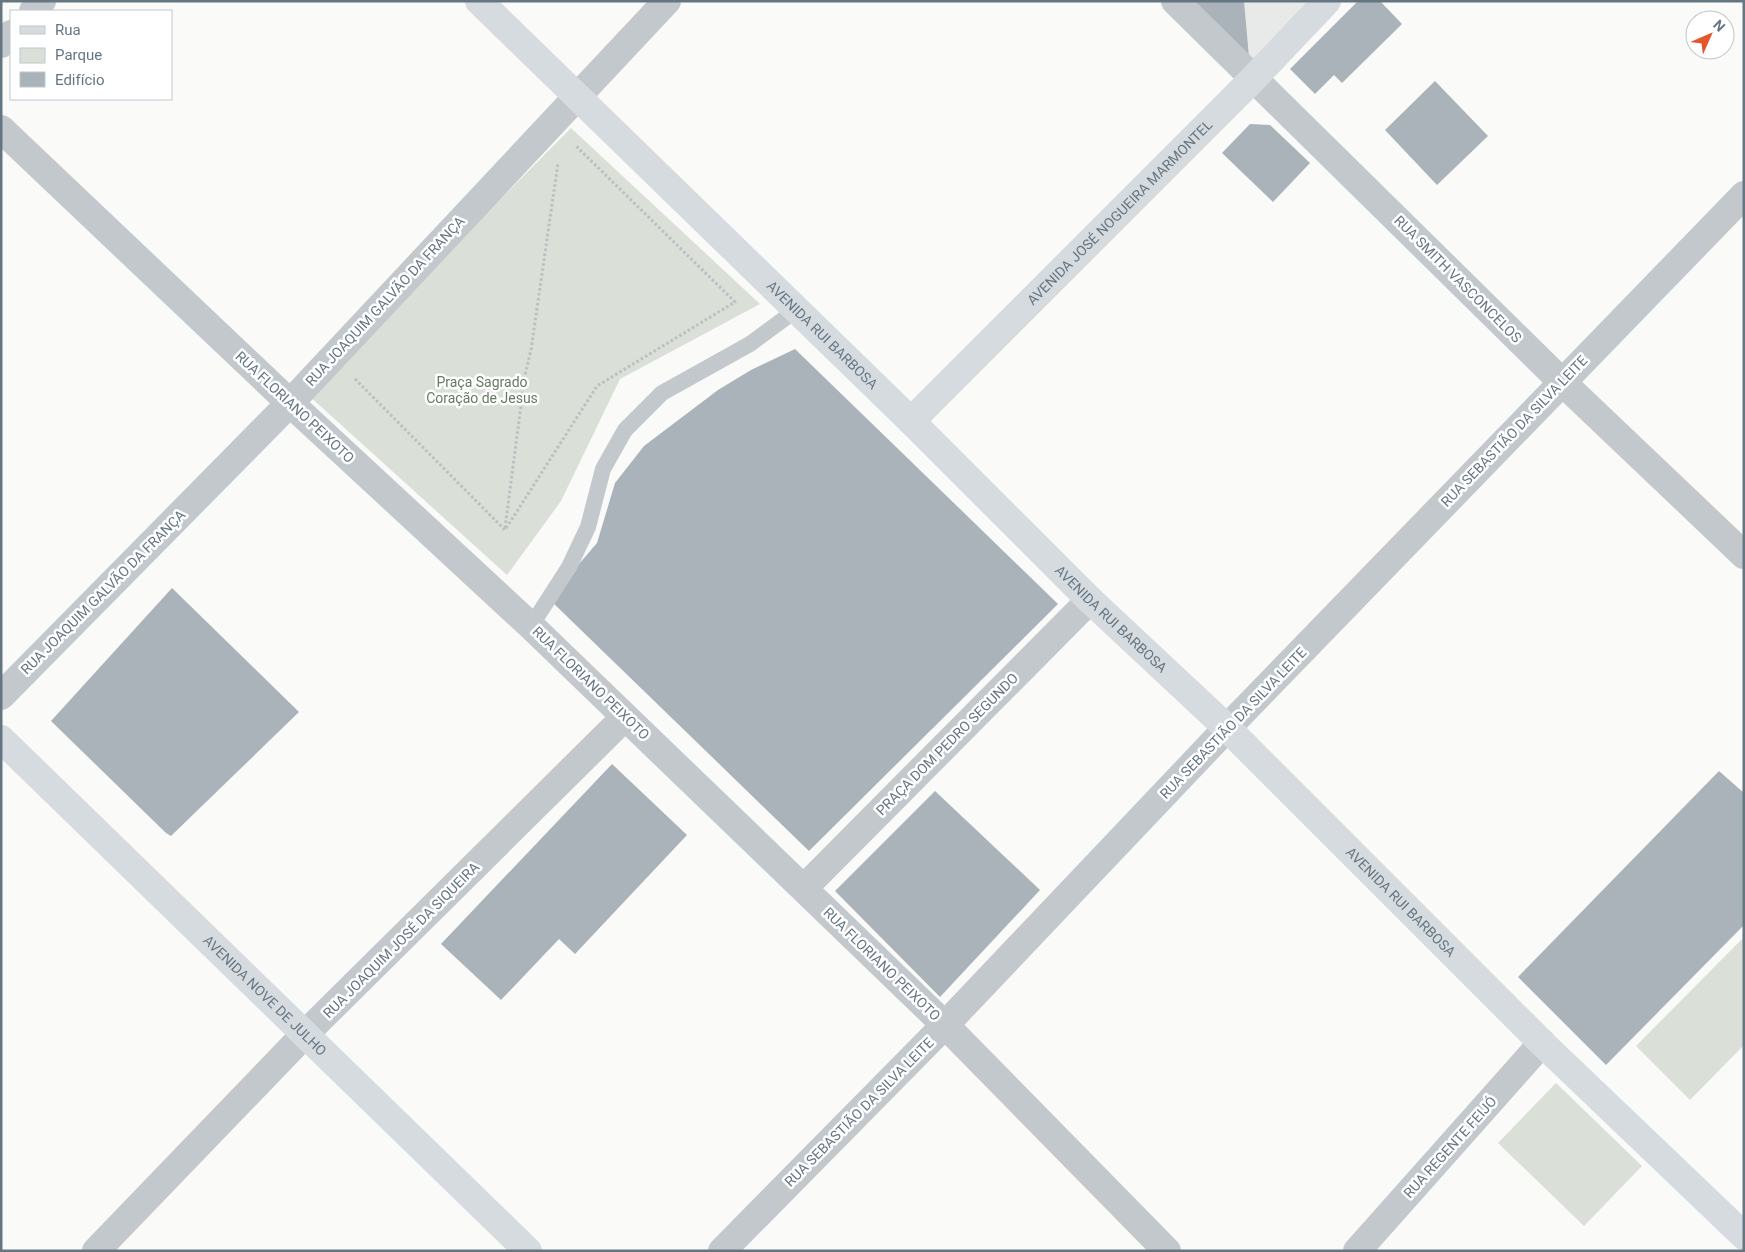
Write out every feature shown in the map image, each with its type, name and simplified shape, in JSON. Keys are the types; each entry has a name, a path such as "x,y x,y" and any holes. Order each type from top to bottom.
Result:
{"main road":[{"name":"AVENIDA RUI BARBOSA","path":"479,1 911,421 1090,600 1227,728 1542,1043 1744,1236"},
{"name":"AVENIDA JOSÉ NOGUEIRA MARMONTEL","path":"911,421 1254,78 1326,1"},
{"name":"AVENIDA NOVE DE JULHO","path":"1,739 528,1251"}],"street":[{"name":"RUA JOAQUIM GALVÃO DA FRANÇA","path":"1,696 290,403 667,1"},
{"name":"RUA SMITH VASCONCELOS","path":"1175,1 1562,382 1744,555"},
{"path":"1,44 10,35"},
{"name":"RUA FLORIANO PEIXOTO","path":"1,129 290,403 532,626 945,1025 1167,1251"},
{"name":"RUA SEBASTIÃO DA SILVA LEITE","path":"722,1251 945,1025 1227,728 1744,195"},
{"name":"PRAÇA DOM PEDRO SEGUNDO","path":"804,888 1090,600"},
{"name":"RUA JOAQUIM JOSÉ DA SIQUEIRA","path":"96,1251 305,1034 625,717"},
{"name":"RUA REGENTE FEIJÓ","path":"1357,1251 1542,1043"}],"lane":[{"path":"532,626 569,568 588,528 602,469 625,430 662,393 750,344 796,310"}],"path":[{"path":"505,530 597,386 735,302 573,144"},
{"path":"505,530 524,375 531,350 559,155"},
{"path":"350,375 505,530"}],"shaded area":[{"path":"1244,1 1308,1 1250,68"}],"green space":[{"name":"Praça Sagrado Coração de Jesus","path":"571,128 760,304 620,379 561,501 507,575 307,394"},
{"path":"1744,937 1744,1045 1690,1100 1636,1046"},
{"path":"1556,1083 1642,1166 1584,1226 1498,1143"}],"building":[{"path":"1184,1 1244,1 1250,68"},
{"path":"1358,1 1380,1 1402,24 1342,83 1334,75 1315,94 1290,69"},
{"path":"1435,81 1488,136 1437,185 1385,130"},
{"path":"1250,124 1270,125 1310,163 1273,202 1222,153"},
{"path":"795,349 1058,604 809,851 549,599 597,543 615,483 644,446 718,390 751,370"},
{"path":"172,588 299,712 171,836 51,721"},
{"path":"612,764 687,835 575,954 559,939 501,1000 441,944"},
{"path":"1719,771 1744,793 1744,925 1606,1065 1518,977"},
{"path":"935,791 1040,890 940,997 835,891"}]}
